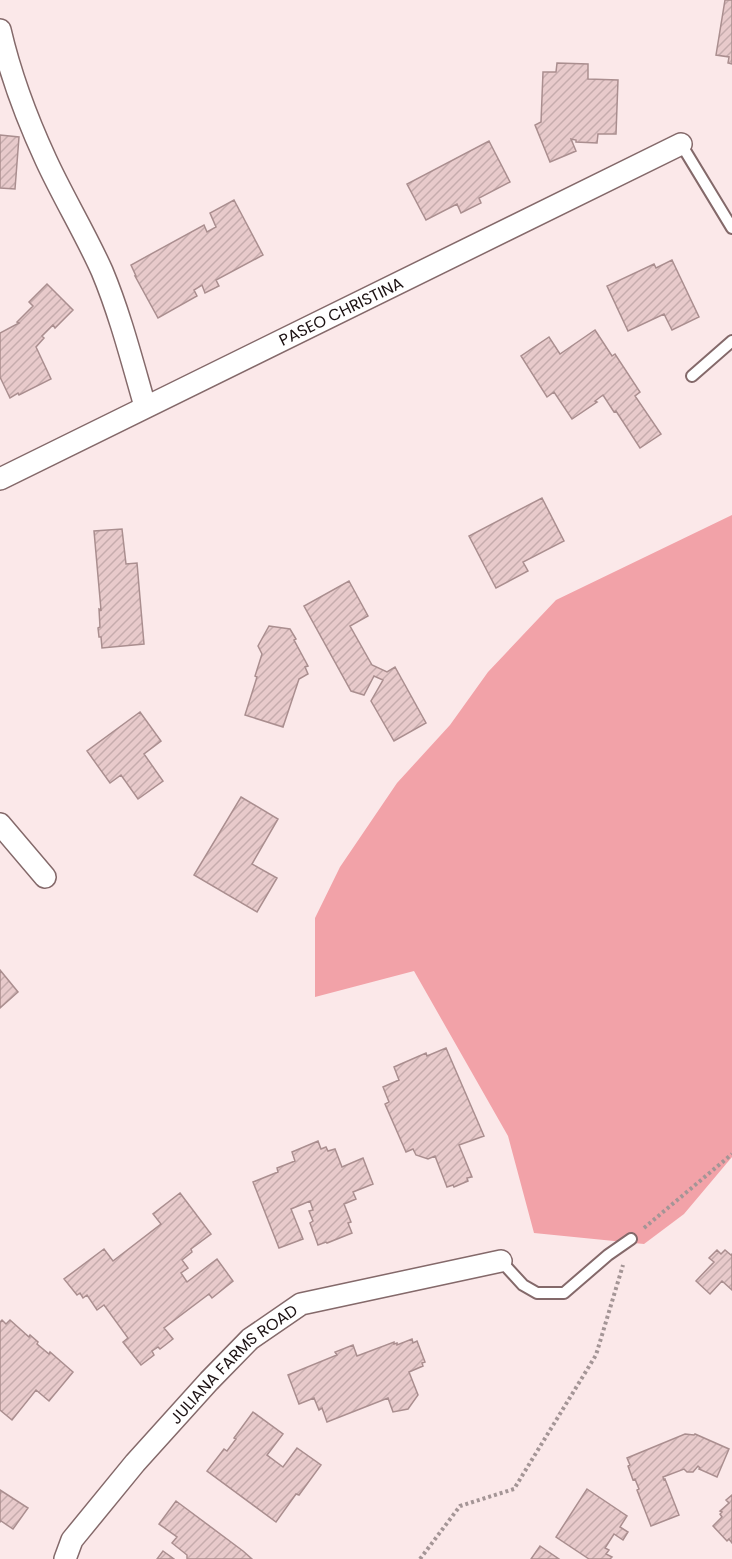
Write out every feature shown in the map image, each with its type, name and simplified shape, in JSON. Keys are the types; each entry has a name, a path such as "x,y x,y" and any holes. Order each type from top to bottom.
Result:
{"street":[{"path":"0,30 26,112 45,159 102,272 146,406"},
{"name":"PASEO CHRISTINA","path":"0,479 681,144"},
{"path":"0,824 45,877"},
{"name":"JULIANA FARMS ROAD","path":"65,1559 72,1540 135,1463 209,1381 250,1339 301,1304 501,1261"}],"lane":[{"path":"681,144 732,228"},
{"path":"692,376 732,341"},
{"path":"501,1261 524,1285 537,1293 564,1293 608,1255 631,1239"}],"path":[{"path":"420,1559 460,1506 514,1489 596,1355 631,1239 732,1154"}],"shaded area":[{"path":"732,515 732,1157 684,1214 644,1244 534,1233 508,1136 414,971 315,997 315,918 340,867 397,783 450,725 488,672 556,600"}],"building":[{"path":"725,0 732,0 732,64 728,63 729,57 716,55"},
{"path":"557,63 588,64 588,79 618,80 616,134 598,134 597,143 576,142 571,139 576,151 550,162 535,125 541,122 543,72 556,72"},
{"path":"0,135 19,137 15,189 0,188"},
{"path":"489,141 510,182 479,198 481,203 461,213 457,204 426,220 407,184"},
{"path":"234,200 263,255 216,280 219,286 205,293 202,285 194,290 197,296 158,318 131,265 204,225 207,232 216,227 210,213"},
{"path":"672,260 699,317 672,330 664,314 628,331 607,286 654,264 656,268"},
{"path":"47,284 73,310 55,328 53,325 42,336 44,338 36,347 51,379 10,398 0,377 0,333 19,323 17,322 33,306 29,302"},
{"path":"595,330 612,356 615,354 640,392 635,396 661,434 640,448 603,395 595,401 597,402 572,419 554,392 547,397 521,356 549,337 560,354"},
{"path":"542,498 564,541 523,562 528,571 496,588 469,536"},
{"path":"122,529 126,564 137,563 144,644 102,648 98,628 100,627 99,609 101,610 94,531"},
{"path":"349,581 368,616 350,626 372,665 387,672 395,667 426,723 394,741 371,701 383,680 374,676 364,695 351,691 304,606"},
{"path":"269,626 290,629 308,666 305,667 308,674 299,679 283,727 245,715 262,654 258,646"},
{"path":"140,712 161,741 144,754 163,781 138,799 121,775 110,783 87,751"},
{"path":"241,797 278,819 252,864 277,878 257,912 194,875"},
{"path":"0,970 18,992 0,1008"},
{"path":"446,1048 484,1136 459,1145 472,1177 454,1187 453,1185 447,1187 435,1156 428,1159 416,1155 413,1149 406,1152 385,1104 389,1102 383,1087 399,1080 394,1067 426,1053 427,1056"},
{"path":"318,1141 321,1149 326,1147 328,1151 335,1149 342,1167 363,1158 373,1184 353,1192 356,1199 344,1204 351,1222 348,1223 352,1233 318,1245 310,1223 313,1221 309,1211 313,1210 310,1201 291,1209 303,1239 279,1248 253,1182 278,1172 277,1168 295,1161 292,1152"},
{"path":"180,1193 211,1234 191,1249 192,1252 182,1260 188,1268 181,1273 187,1282 217,1259 233,1281 212,1298 209,1294 164,1328 173,1339 160,1349 158,1347 152,1351 154,1355 141,1365 123,1342 128,1338 104,1305 97,1310 87,1295 83,1298 80,1293 77,1295 64,1279 104,1249 113,1261 161,1224 153,1214"},
{"path":"717,1250 721,1254 725,1250 732,1254 732,1290 722,1281 710,1294 696,1281 714,1262 709,1258"},
{"path":"2,1320 6,1324 10,1320 73,1372 49,1401 36,1390 12,1420 0,1410 0,1322"},
{"path":"412,1339 413,1343 417,1341 425,1362 422,1363 423,1366 409,1372 418,1395 408,1409 393,1412 388,1398 327,1422 322,1408 319,1410 314,1398 299,1404 288,1375 337,1355 335,1352 353,1345 357,1356 394,1342 397,1345"},
{"path":"253,1412 283,1434 267,1455 283,1467 297,1448 321,1465 276,1522 207,1471 224,1449 227,1451"},
{"path":"685,1434 695,1434 729,1449 717,1477 699,1469 698,1466 693,1472 687,1472 684,1469 663,1477 679,1515 651,1526 627,1458"},
{"path":"587,1489 627,1516 620,1527 628,1532 623,1540 614,1534 605,1548 609,1550 606,1554 612,1557 610,1559 589,1559 556,1537"},
{"path":"0,1490 28,1508 13,1529 0,1522"},
{"path":"732,1495 732,1543 729,1539 727,1541 713,1526 722,1517 720,1511 729,1503 726,1500"},
{"path":"176,1501 252,1559 187,1559 187,1555 172,1543 177,1537 159,1524"},
{"path":"540,1546 559,1559 531,1559"},
{"path":"163,1551 174,1559 157,1559"}]}
